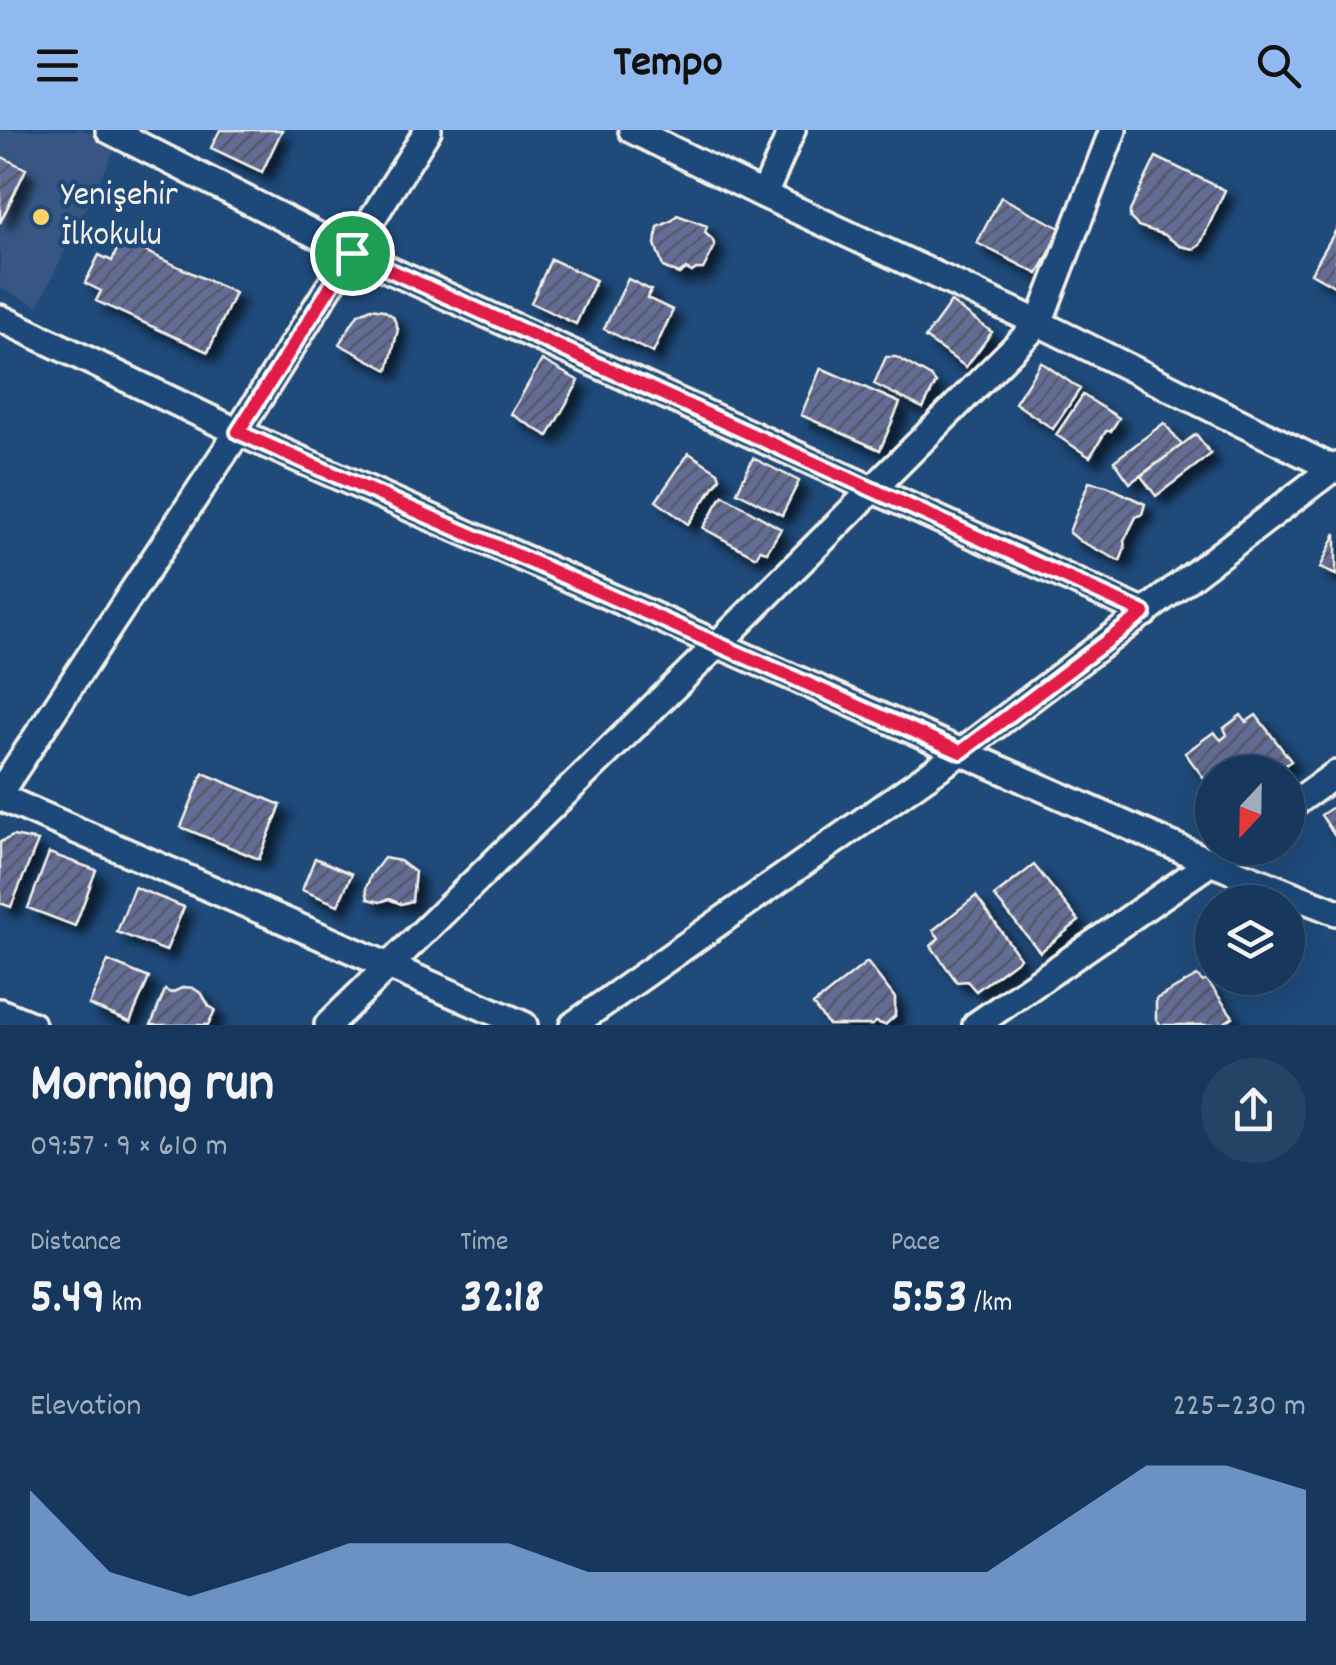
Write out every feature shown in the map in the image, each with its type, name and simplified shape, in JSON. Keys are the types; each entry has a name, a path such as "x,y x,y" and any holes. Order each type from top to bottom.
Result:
{"street":[{"path":"110,130 352,253 1144,613"},
{"path":"428,130 238,432 0,794 524,1025"},
{"path":"573,1025 961,752 1335,469 632,130"},
{"path":"764,195 792,130"},
{"path":"328,1025 1039,323 1113,130"},
{"path":"0,318 238,432 961,752 1195,845"},
{"path":"1305,796 1336,774"},
{"path":"976,1025 1207,865"},
{"path":"1241,865 1336,912"},
{"path":"0,1012 32,1025"}],"shaded area":[{"name":"Yenişehir İlkokulu","path":"0,130 84,130 117,145 38,306 0,288"}],"building":[{"path":"220,130 282,130 262,172 211,148"},
{"path":"0,156 26,169 0,223"},
{"path":"1156,157 1225,190 1200,245 1194,249 1138,226 1130,218"},
{"path":"1001,197 1062,229 1038,274 977,243"},
{"path":"677,215 707,226 705,233 715,246 703,269 686,269 679,274 663,267 655,244 658,227"},
{"path":"1336,230 1336,287 1311,273"},
{"path":"121,240 235,293 208,352 96,301 101,291 85,283 99,255 112,261"},
{"path":"551,259 596,280 576,324 531,303"},
{"path":"628,279 651,290 647,298 673,310 653,353 604,329"},
{"path":"951,302 992,332 966,367 925,338"},
{"path":"371,308 393,316 398,329 388,370 339,344 358,314"},
{"path":"886,357 896,357 936,383 923,408 874,384"},
{"path":"542,360 579,381 548,436 511,414"},
{"path":"1041,362 1080,389 1053,429 1015,403"},
{"path":"821,368 900,403 880,450 801,415"},
{"path":"1083,395 1119,418 1090,457 1056,435"},
{"path":"1164,423 1182,445 1130,483 1114,461"},
{"path":"1196,434 1211,454 1156,496 1141,476"},
{"path":"689,453 718,472 720,478 688,524 656,501"},
{"path":"753,458 799,481 782,515 737,492"},
{"path":"1089,482 1145,504 1124,541 1120,561 1069,532"},
{"path":"723,495 781,529 767,552 760,550 756,557 703,528"},
{"path":"1336,533 1336,575 1320,568"},
{"path":"1241,715 1246,722 1256,715 1286,755 1195,755 1195,766 1185,753 1214,732 1221,740 1227,735 1224,728"},
{"path":"203,773 281,805 259,859 181,827"},
{"path":"1336,805 1336,837 1321,815"},
{"path":"13,836 38,841 11,907 0,903 0,842"},
{"path":"49,853 96,870 75,926 28,908"},
{"path":"315,858 352,874 338,905 302,890"},
{"path":"384,858 400,861 415,872 412,901 401,904 389,899 368,899 366,888 371,875"},
{"path":"1034,865 1079,921 1040,952 994,896"},
{"path":"134,887 184,907 166,951 117,932"},
{"path":"976,896 1020,958 976,991 967,981 957,982 931,946 939,938 933,930"},
{"path":"108,961 149,978 130,1022 89,1005"},
{"path":"867,962 895,998 895,1016 885,1025 828,1025 813,1005"},
{"path":"1195,977 1195,995 1218,995 1233,1017 1221,1025 1161,1025 1156,1019 1156,999"},
{"path":"184,987 202,994 215,1010 208,1025 151,1025 165,990 171,993"}],"place":[{"name":"Yenişehir İlkokulu","path":"41,217"}],"route":[{"path":"352,253 1144,613 961,752 238,432 352,253"}]}
